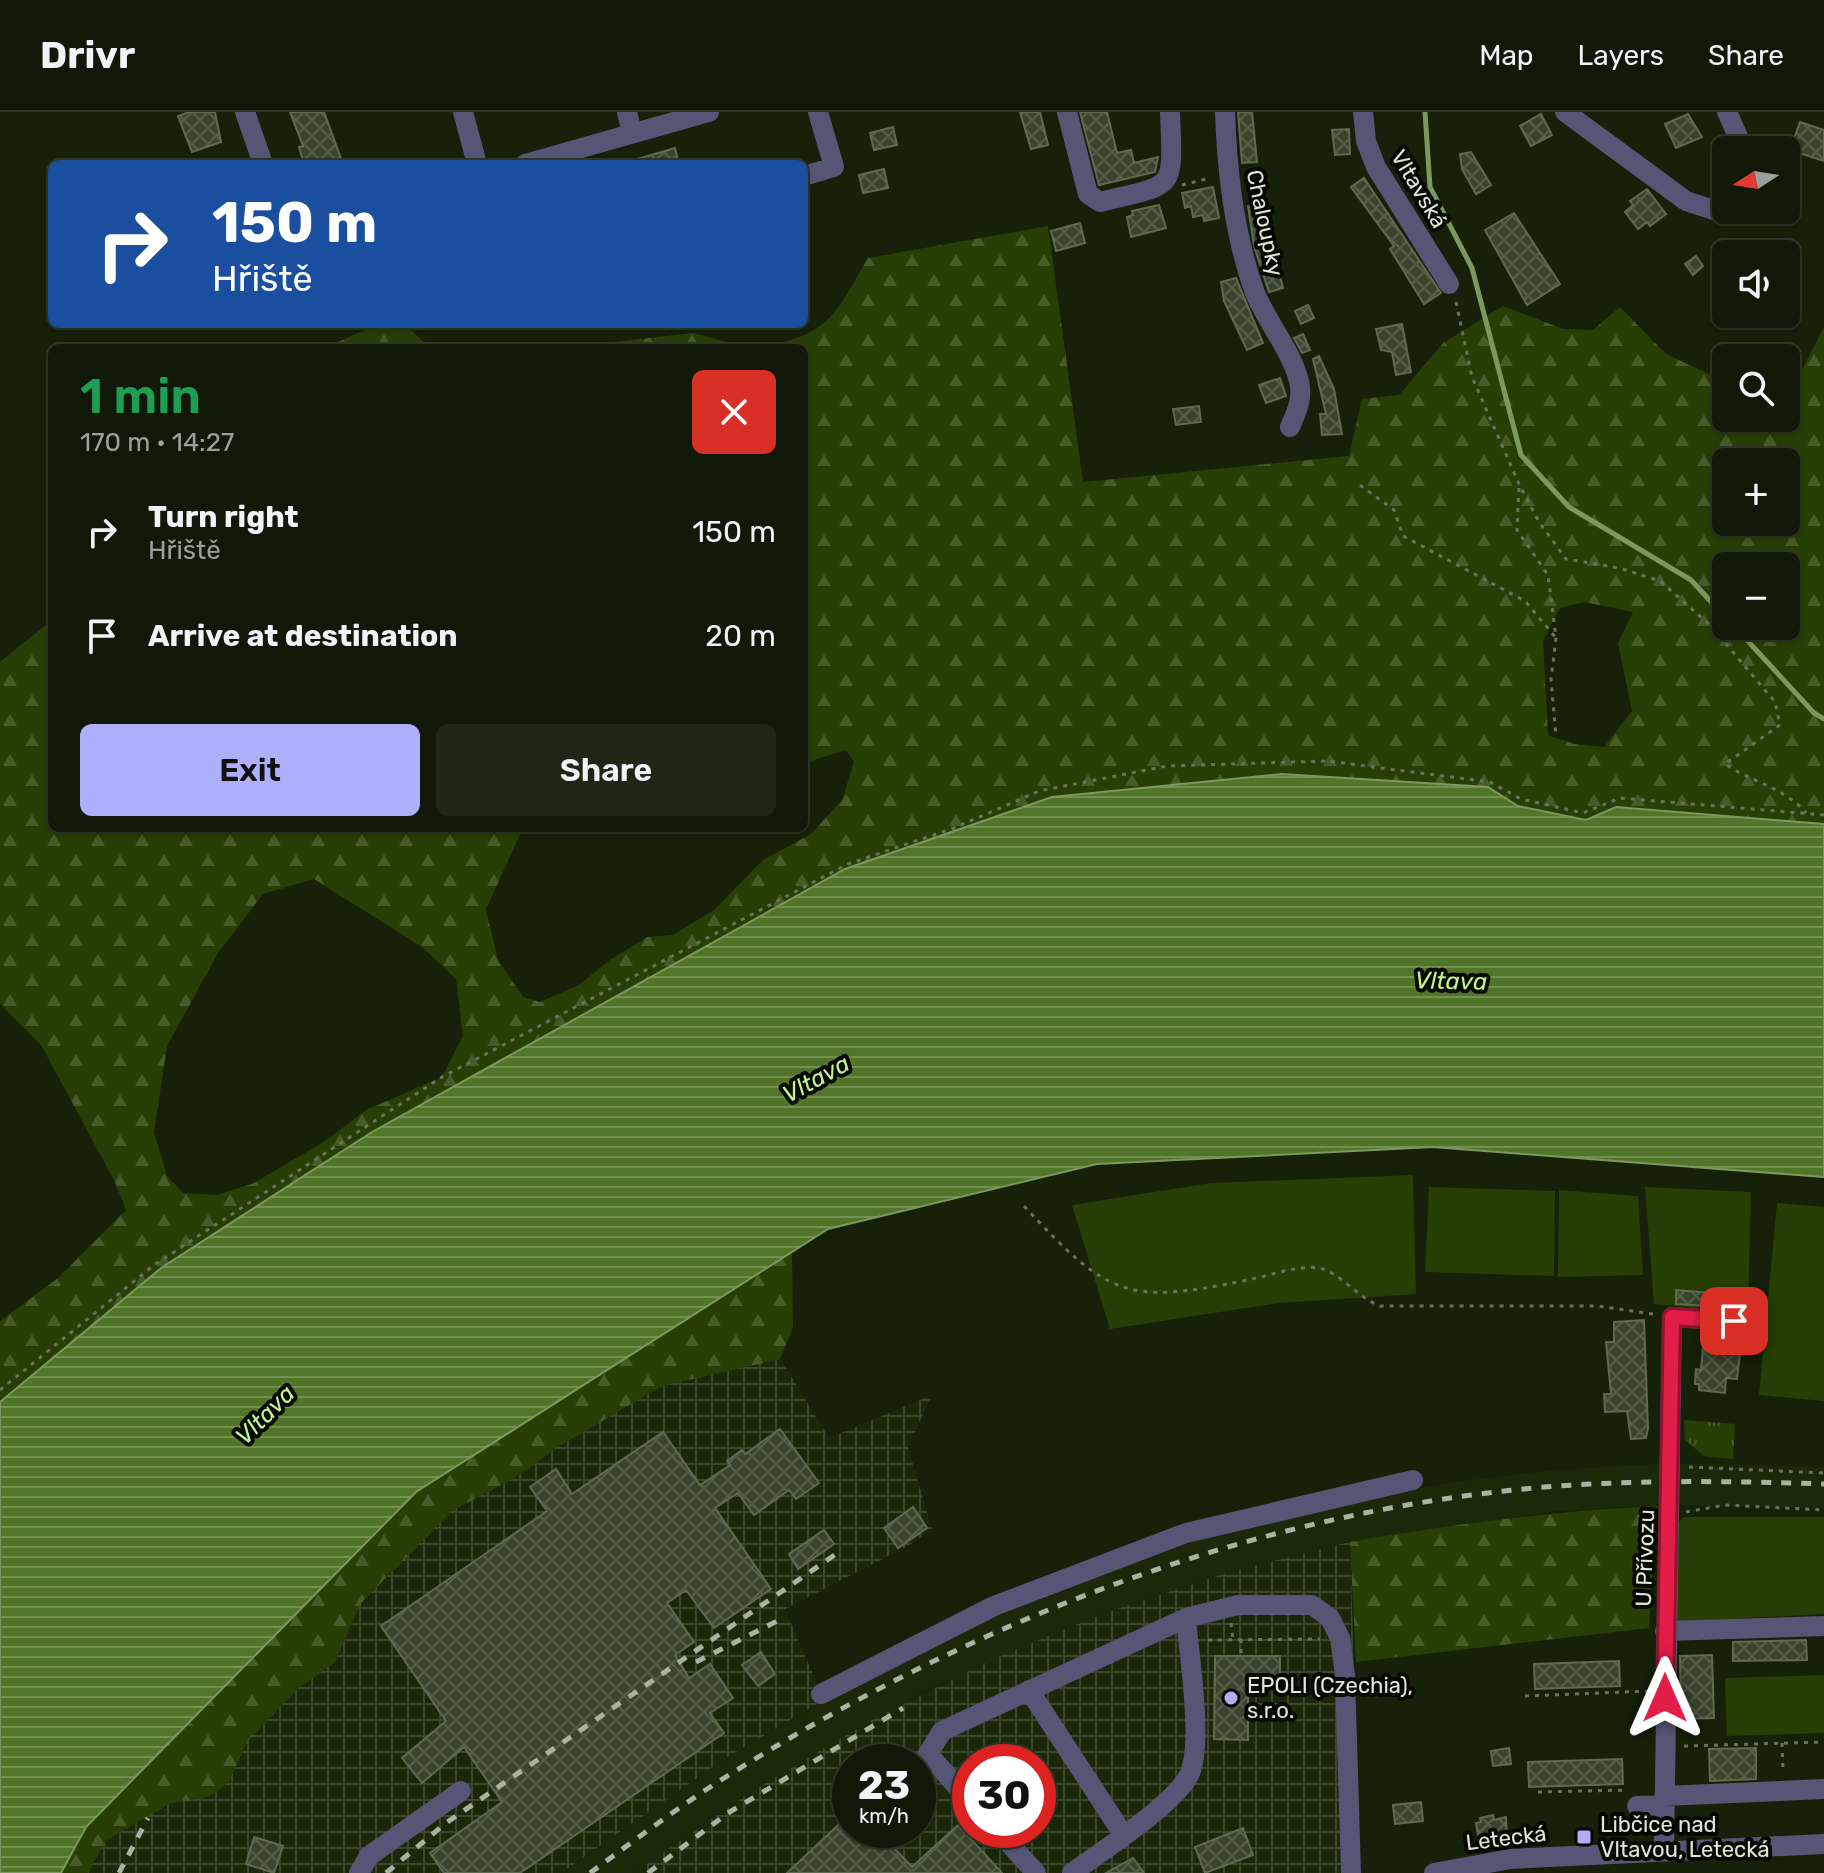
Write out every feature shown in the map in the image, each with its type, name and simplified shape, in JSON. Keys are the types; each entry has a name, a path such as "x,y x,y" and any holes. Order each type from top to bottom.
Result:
{"street":[{"path":"245,112 262,160"},
{"path":"463,112 476,160"},
{"path":"627,112 632,133"},
{"path":"539,160 709,112"},
{"path":"808,175 834,167 818,112"},
{"path":"1067,112 1088,194 1100,202 1163,183 1172,164 1170,112"},
{"name":"Chaloupky","path":"1225,112 1227,169 1240,246 1256,295 1299,379 1301,403 1290,427"},
{"name":"Vltavská","path":"1363,112 1366,141 1376,167 1449,284"},
{"path":"1565,112 1686,201 1712,208"},
{"path":"1727,112 1738,136"},
{"path":"1672,1317 1734,1321"},
{"name":"U Přívozu","path":"1664,1849 1672,1317"},
{"path":"821,1694 994,1606 1186,1533 1413,1480"},
{"path":"934,1744 942,1731 1186,1618 1238,1605 1312,1605 1330,1618 1340,1638 1345,1675 1351,1873"},
{"path":"1072,1873 1158,1809 1190,1774 1195,1742 1186,1618"},
{"path":"1665,1631 1824,1626"},
{"path":"1029,1690 1123,1834"},
{"path":"936,1774 952,1786"},
{"path":"1635,1798 1664,1800 1824,1789"},
{"path":"359,1873 369,1856 461,1791"},
{"name":"Letecká","path":"1434,1873 1510,1859 1664,1849 1824,1844"},
{"path":"1013,1848 1036,1873"}],"path":[{"path":"1163,183 1170,189 1213,178 1217,168 1227,169"},
{"path":"1449,284 1462,319 1472,377 1539,522 1566,559 1619,568 1660,581 1710,625 1775,702 1780,725 1725,764 1744,776 1793,797 1806,813"},
{"path":"1519,484 1517,530 1548,575 1556,638 1551,680 1556,736"},
{"path":"1360,485 1394,510 1403,536 1525,601 1556,638"},
{"path":"0,1390 154,1265 442,1077 848,864 954,828 1039,791 1167,766 1327,761 1490,782 1521,799 1583,813 1620,798 1824,815"},
{"path":"1024,1206 1093,1274 1143,1293 1214,1287 1303,1268 1321,1268 1338,1276 1360,1298 1380,1306 1598,1306 1672,1317"},
{"path":"1670,1464 1824,1473"},
{"path":"1670,1513 1725,1505 1824,1510"},
{"path":"1188,1640 1340,1638"},
{"path":"1241,1639 1241,1656"},
{"path":"1525,1696 1665,1691"},
{"path":"1664,1746 1824,1742"},
{"path":"1782,1743 1784,1790"},
{"path":"1538,1792 1635,1798"}],"shaded area":[{"path":"747,1305 829,1438 932,1395 908,1447 932,1529 908,1546 785,1609 824,1700 726,1758 561,1873 61,1873 416,1492"},
{"path":"1671,1463 1824,1467 1824,1509 1672,1505 1557,1511 1350,1542 1226,1573 1105,1613 930,1689 749,1793 634,1873 561,1873 726,1758 851,1684 976,1621 1215,1533 1342,1501 1461,1481 1553,1470"},
{"path":"1350,1542 1360,1867 1341,1873 634,1873 749,1793 872,1720 993,1659 1105,1613 1226,1573"}],"green space":[{"path":"1048,226 1083,482 1349,456 1362,399 1399,395 1443,343 1503,306 1563,329 1593,330 1620,307 1666,354 1712,375 1712,432 1800,432 1800,373 1824,327 1824,824 1616,807 1586,820 1518,806 1488,787 1282,774 1052,797 845,869 372,1132 161,1268 0,1402 0,1321 58,1278 126,1210 115,1182 41,1045 0,1004 0,662 48,623 48,832 521,832 486,909 498,960 523,997 540,1002 579,985 610,960 647,937 673,935 714,910 763,860 811,834 842,800 854,762 846,750 808,762 808,344 776,344 817,328 837,308 868,258","holes":["1584,602 1633,612 1618,643 1632,711 1604,747 1574,744 1548,735 1543,640 1560,608","314,879 422,947 456,979 463,1036 442,1077 366,1110 325,1141 254,1183 217,1195 183,1193 167,1176 154,1132 167,1046 218,953 263,894"]},
{"path":"370,328 400,328 411,330 426,344 333,344"},
{"path":"694,333 733,344 602,344"},
{"path":"1413,1175 1416,1294 1279,1303 1110,1329 1072,1205 1211,1183"},
{"path":"1429,1187 1555,1191 1554,1276 1425,1272"},
{"path":"1645,1187 1751,1192 1748,1313 1654,1304"},
{"path":"1559,1190 1638,1196 1643,1275 1558,1277"},
{"path":"1777,1203 1824,1207 1824,1401 1759,1395"},
{"path":"792,1252 793,1327 780,1359 662,1386 556,1448 518,1476 452,1511 360,1604 335,1662 298,1689 247,1742 229,1782 209,1797 172,1803 106,1840 88,1873 61,1873 86,1827 416,1492"},
{"path":"1684,1420 1735,1424 1733,1459 1704,1456 1685,1440"},
{"path":"1657,1506 1649,1628 1356,1662 1350,1542 1503,1519"},
{"path":"1684,1517 1824,1517 1824,1614 1674,1622 1675,1525"},
{"path":"1824,1675 1824,1733 1727,1736 1725,1678"}],"water":[{"name":"Vltava","path":"1282,774 1488,787 1518,806 1586,820 1616,807 1824,824 1824,1177 1433,1147 1097,1164 828,1229 416,1492 86,1827 61,1873 0,1873 0,1402 161,1268 372,1132 845,869 1052,797"}],"building":[{"path":"189,112 215,112 221,142 192,152 178,116"},
{"path":"290,112 324,112 342,160 303,160 299,147 303,146"},
{"path":"1020,112 1040,112 1048,145 1031,149"},
{"path":"1080,112 1107,112 1117,153 1131,150 1134,163 1158,157 1155,172 1099,185"},
{"path":"1238,112 1252,112 1257,162 1242,163"},
{"path":"1541,114 1552,135 1531,146 1520,126"},
{"path":"1688,114 1702,137 1676,148 1665,124"},
{"path":"1800,122 1824,130 1824,161 1800,153 1800,136 1795,136"},
{"path":"893,127 897,145 874,150 870,133"},
{"path":"1349,129 1350,154 1335,155 1332,130"},
{"path":"675,148 678,160 634,160"},
{"path":"1471,152 1491,185 1476,194 1462,169 1460,154"},
{"path":"884,169 888,188 863,193 859,175"},
{"path":"1364,178 1441,293 1424,304 1390,249 1394,246 1351,187"},
{"path":"1213,187 1219,218 1204,221 1203,215 1193,217 1191,206 1185,208 1182,193"},
{"path":"1647,189 1666,214 1650,226 1647,222 1638,229 1625,212 1633,205 1630,201"},
{"path":"1262,203 1283,288 1269,292 1254,246 1248,206"},
{"path":"1159,205 1166,228 1131,237 1127,217 1133,215 1132,211"},
{"path":"1514,213 1560,284 1527,305 1485,230"},
{"path":"1080,223 1085,243 1056,251 1051,231"},
{"path":"1696,256 1703,266 1693,275 1685,264"},
{"path":"1236,278 1263,343 1247,350 1224,301 1221,282"},
{"path":"1308,305 1314,318 1301,324 1295,311"},
{"path":"1402,324 1411,372 1396,375 1392,352 1381,350 1376,329"},
{"path":"1303,334 1310,350 1302,353 1294,338"},
{"path":"1319,356 1334,389 1342,434 1322,435 1320,414 1326,414 1313,359"},
{"path":"1280,378 1286,396 1266,403 1259,385"},
{"path":"1199,406 1201,422 1176,425 1173,409"},
{"path":"1676,1290 1711,1293 1709,1306 1676,1304"},
{"path":"1644,1320 1648,1429 1646,1438 1631,1439 1627,1411 1605,1412 1604,1394 1611,1394 1606,1342 1614,1342 1614,1322"},
{"path":"1704,1335 1730,1338 1729,1353 1740,1354 1737,1379 1726,1378 1725,1393 1699,1390 1699,1384 1695,1384 1696,1369 1701,1370"},
{"path":"780,1429 819,1483 796,1499 789,1490 754,1515 738,1493 715,1508 771,1589 714,1628 686,1590 667,1603 694,1642 675,1655 689,1678 710,1664 733,1698 710,1713 724,1733 520,1873 444,1873 430,1853 502,1802 464,1747 422,1783 402,1758 446,1721 381,1626 547,1511 530,1487 556,1469 572,1494 663,1432 700,1485 730,1465 727,1461 742,1450 745,1454"},
{"path":"913,1507 927,1528 898,1548 884,1528"},
{"path":"824,1530 834,1544 798,1569 789,1554"},
{"path":"1806,1640 1807,1660 1733,1661 1733,1642"},
{"path":"761,1652 775,1674 758,1686 742,1665"},
{"path":"1712,1655 1714,1718 1681,1719 1680,1656"},
{"name":"EPOLI (Czechia), s.r.o.","path":"1215,1656 1280,1656 1280,1690 1248,1690 1248,1740 1214,1739"},
{"path":"1619,1661 1620,1686 1535,1689 1534,1664"},
{"path":"1509,1748 1511,1764 1493,1766 1491,1751"},
{"path":"1756,1748 1756,1779 1710,1781 1709,1749"},
{"path":"1622,1759 1623,1784 1529,1787 1528,1762"},
{"path":"1421,1802 1423,1821 1395,1824 1393,1805"},
{"path":"1493,1815 1494,1820 1506,1817 1507,1841 1480,1846 1476,1823 1481,1822 1480,1818"},
{"path":"1243,1828 1253,1855 1205,1873 1195,1847"},
{"path":"952,1830 952,1848 979,1848 1002,1873 787,1873 832,1831 832,1848 894,1848 912,1867"},
{"path":"254,1837 283,1846 274,1873 246,1864"},
{"path":"1133,1858 1144,1873 1106,1873"}],"waterway":[{"path":"1425,112 1430,187 1472,268 1521,455 1569,507 1691,580 1712,603"},
{"path":"1747,640 1814,713 1824,719"}],"railway":[{"path":"590,1873 737,1770 831,1714 928,1664 1028,1618 1131,1578 1235,1545 1341,1518 1449,1498 1558,1486 1691,1482 1824,1484"},
{"path":"386,1873 446,1823 836,1554"},
{"path":"696,1662 785,1617"},
{"path":"648,1873 728,1813 903,1708"},
{"path":"119,1873 148,1818"}],"place":[{"name":"EPOLI (Czechia), s.r.o.","path":"1231,1698"},
{"name":"Libčice nad Vltavou, Letecká","path":"1584,1837"}],"route":[{"path":"1665,1698 1672,1317 1734,1321"}]}
